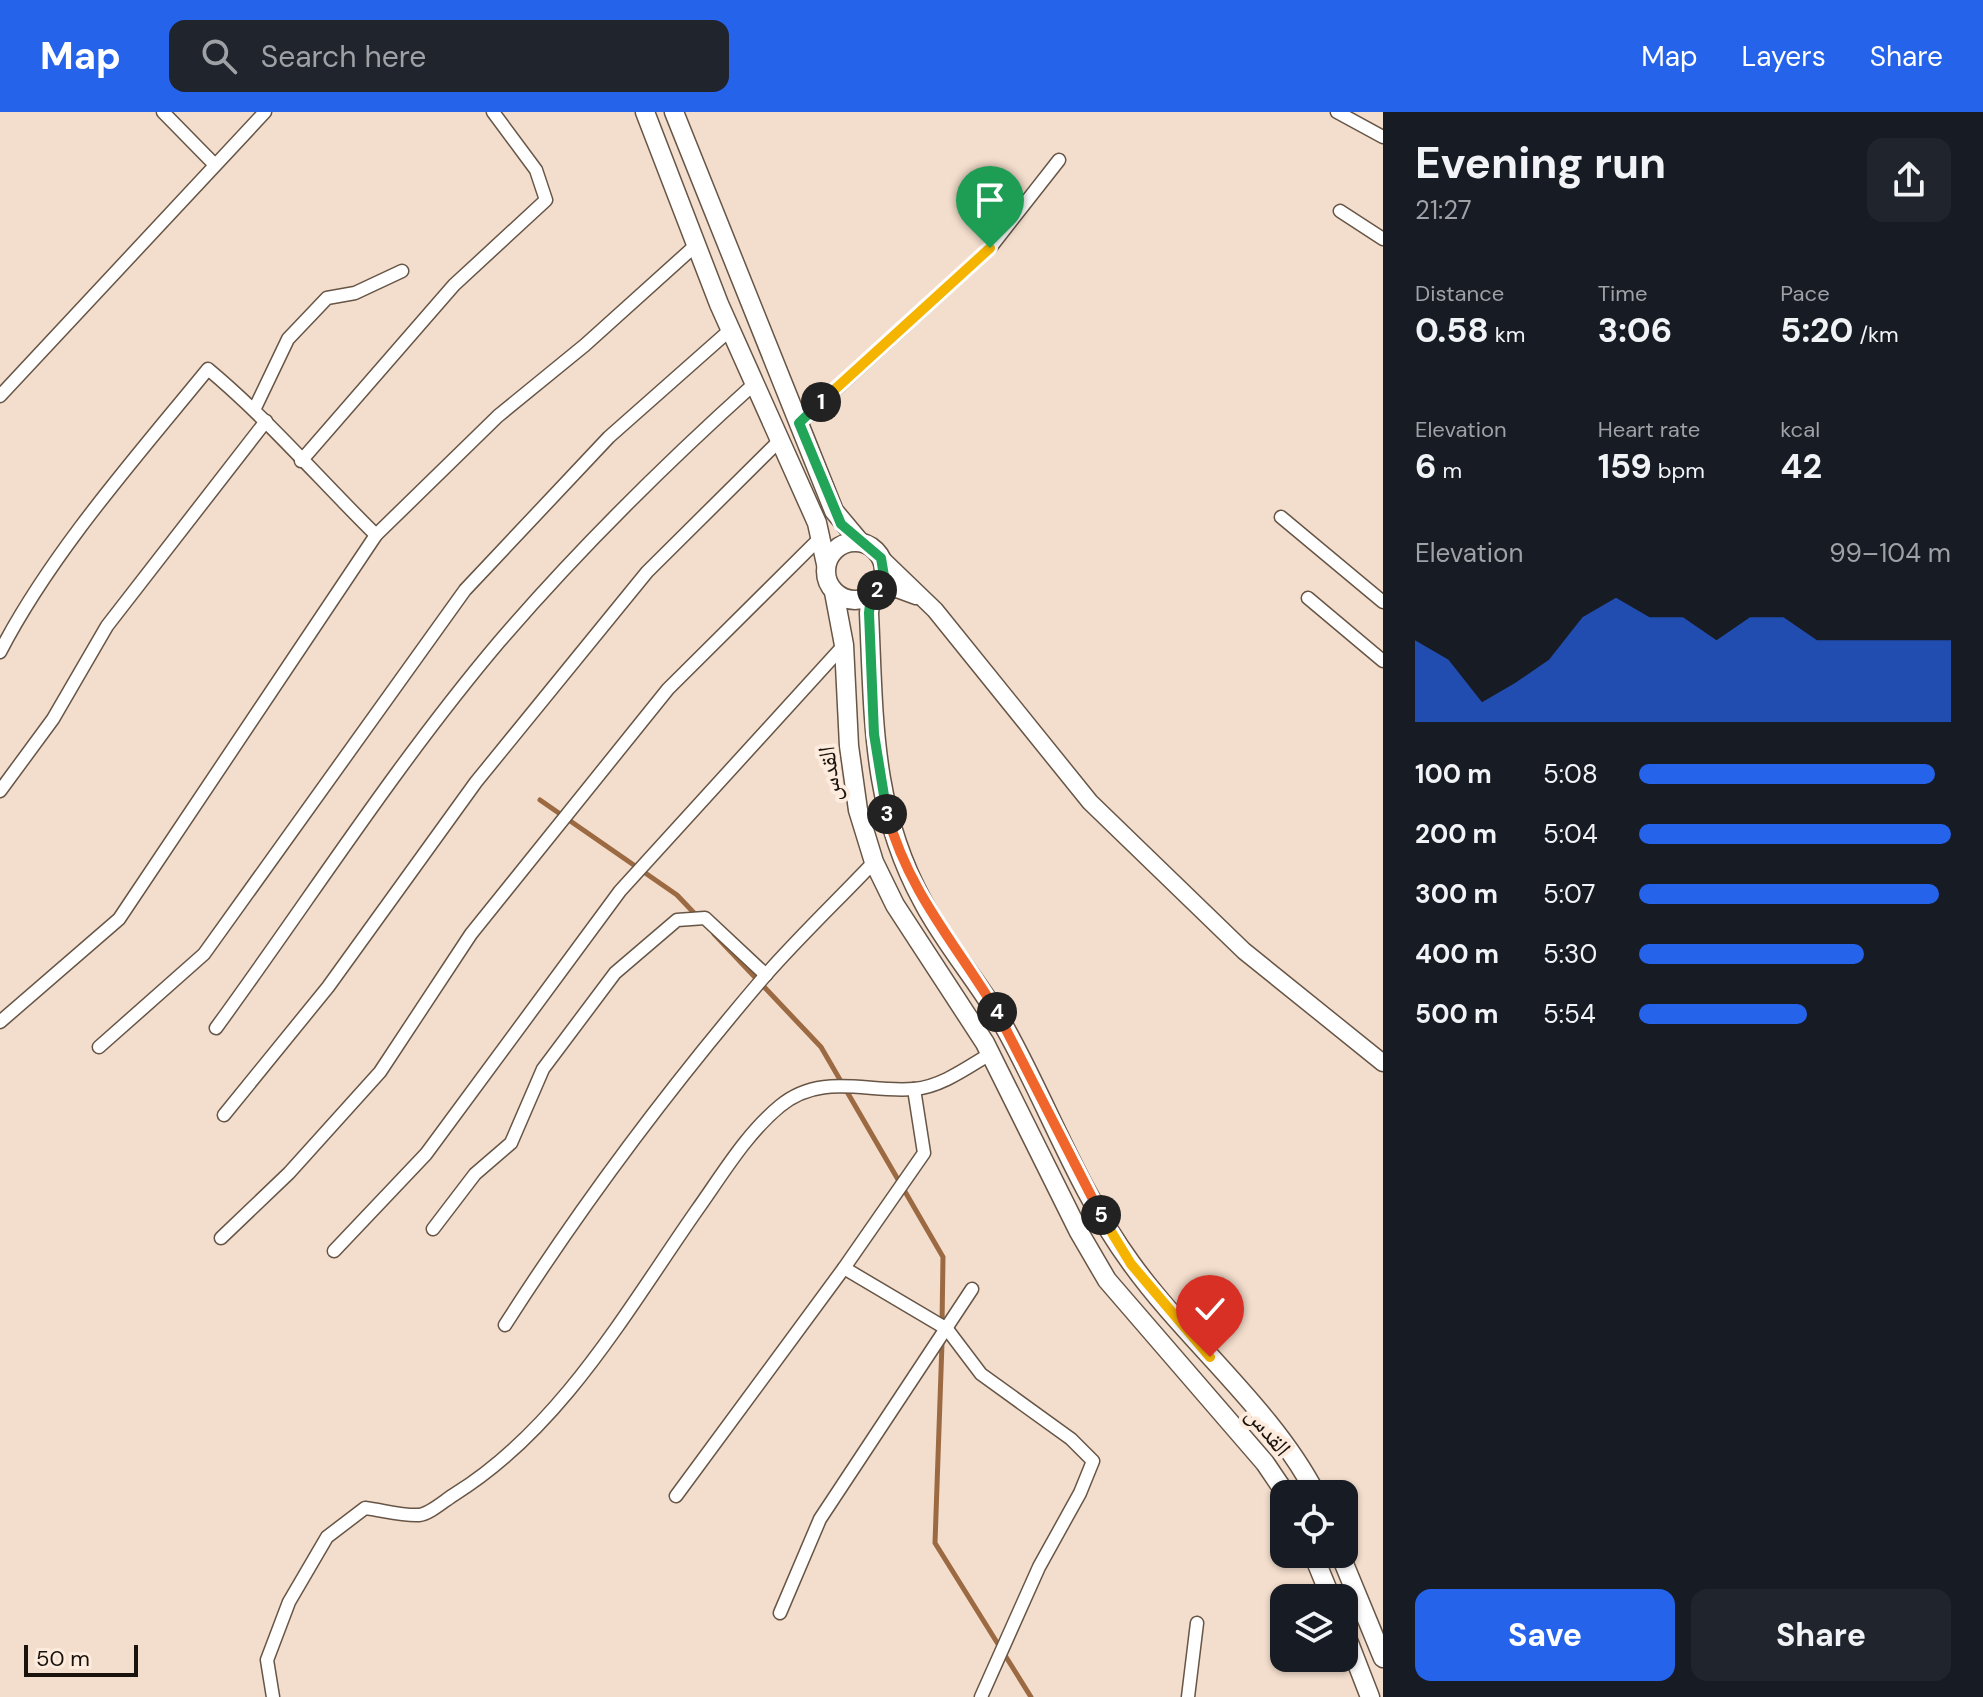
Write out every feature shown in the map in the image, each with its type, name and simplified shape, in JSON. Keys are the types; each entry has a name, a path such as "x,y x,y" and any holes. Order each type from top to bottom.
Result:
{"main road":[{"path":"645,112 730,330 822,536 826,577 834,592 849,600 873,594 884,576 881,558 841,524 834,511 674,112"},
{"path":"826,564 841,545 860,542"},
{"name":"القدس","path":"834,592 844,645 852,781 874,862 895,905 990,1054 1079,1232 1107,1280 1256,1452 1276,1480"},
{"name":"القدس","path":"873,594 869,613 874,734 880,788 896,845 908,873 925,905 1011,1037 1115,1240 1146,1283 1289,1452 1307,1480"},
{"path":"1346,1568 1383,1658"},
{"path":"1358,1666 1370,1697"}],"street":[{"path":"163,112 215,165"},
{"path":"0,396 265,112"},
{"path":"301,461 454,285 546,200 536,170 493,112"},
{"path":"1337,112 1383,137"},
{"path":"799,423 990,248 1059,160"},
{"path":"1340,211 1383,239"},
{"path":"0,1022 119,919 376,535 498,416 585,345 696,245"},
{"path":"255,408 288,339 327,298 355,293 402,271"},
{"path":"99,1047 204,954 465,590 609,437 730,330"},
{"path":"0,652 22,609 208,369 255,408 301,461 376,535"},
{"path":"216,1028 324,881 390,782 500,642 659,470 754,384"},
{"path":"0,791 53,719 107,626 266,421"},
{"path":"224,1115 328,987 476,782 647,572 780,440"},
{"path":"1281,517 1383,602"},
{"path":"221,1238 289,1173 380,1072 471,934 668,689 822,536"},
{"path":"881,558 924,600 1090,802 1244,951 1383,1063"},
{"path":"873,594 897,589 924,600"},
{"path":"1308,598 1383,661"},
{"path":"334,1251 426,1154 620,891 844,645"},
{"path":"505,1325 566,1229 766,975 874,862"},
{"path":"433,1229 475,1174 511,1143 543,1069 615,973 677,920 705,918 766,975"},
{"path":"273,1697 267,1660 289,1602 327,1537 365,1508 421,1515 497,1464 553,1410 764,1121 800,1093 850,1084 914,1089 943,1081 990,1054"},
{"path":"676,1496 844,1268 924,1153 914,1089"},
{"path":"844,1268 947,1329 981,1374 1071,1439 1093,1461 1080,1493 1039,1567 981,1697"},
{"path":"780,1613 820,1519 972,1289"},
{"path":"1188,1697 1197,1623"}],"waterway":[{"path":"540,800 677,895 696,915"},
{"path":"714,934 821,1047 943,1257 942,1325"},
{"path":"942,1343 935,1543 1031,1697"}],"route":[{"path":"990,248 799,423 841,524 860,542 876,551 884,567 881,585 871,595 869,613 874,734 880,788 896,845 908,873 925,905 1011,1037 1103,1221 1131,1264 1210,1357"}]}
